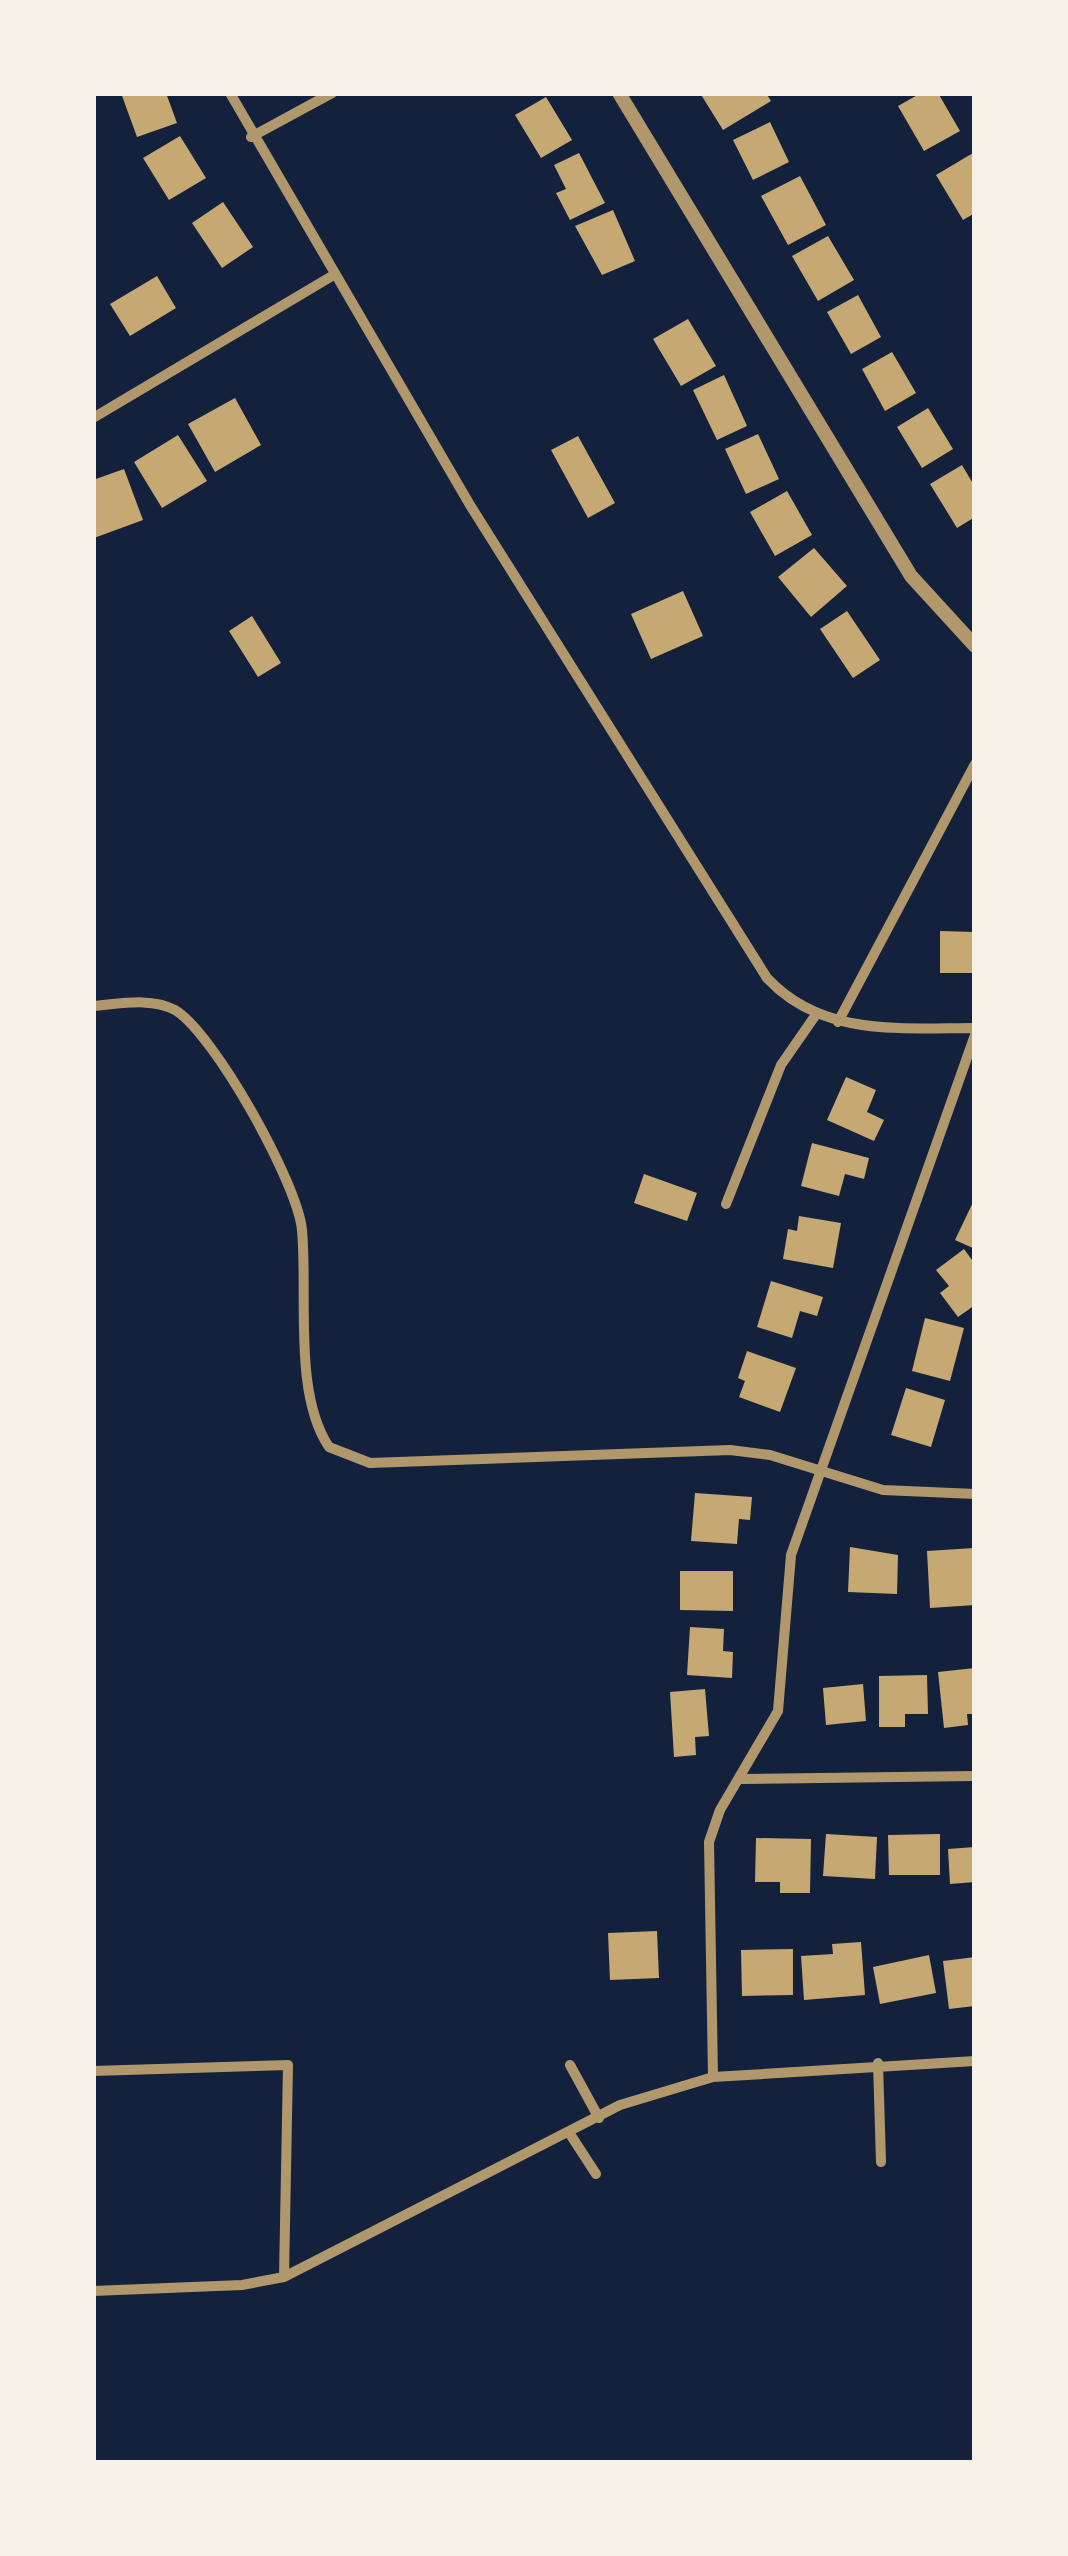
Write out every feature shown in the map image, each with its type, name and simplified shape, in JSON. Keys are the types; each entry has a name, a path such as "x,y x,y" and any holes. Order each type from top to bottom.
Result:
{"street":[{"path":"230,93 332,276 767,978 787,1000 815,1016 838,1022 975,1032 791,1555 778,1711 709,1842 713,2077"},
{"path":"251,137 332,93"},
{"path":"619,93 911,576 975,646"},
{"path":"93,418 332,276"},
{"path":"838,1022 975,764"},
{"path":"93,1006 155,1002 192,1023 287,1176 302,1226 310,1401 329,1447 370,1463 730,1450 770,1455 883,1490 975,1494"},
{"path":"726,1204 781,1065 815,1016"},
{"path":"740,1779 975,1776"},
{"path":"93,2290 242,2285 284,2277 620,2105 713,2077 878,2063 975,2061"},
{"path":"878,2063 881,2162"},
{"path":"93,2071 288,2065 284,2277"},
{"path":"570,2066 599,2118"},
{"path":"570,2134 596,2174"}],"building":[{"path":"121,93 166,93 177,123 137,137"},
{"path":"700,93 766,93 771,101 723,130"},
{"path":"921,93 938,93 960,131 924,151 898,106"},
{"path":"546,97 572,140 541,158 515,115"},
{"path":"770,122 789,162 753,180 733,140"},
{"path":"180,136 206,178 169,200 143,158"},
{"path":"579,153 605,203 570,220 556,193 566,189 554,165"},
{"path":"973,153 975,213 963,220 936,175"},
{"path":"800,176 826,225 788,245 761,196"},
{"path":"223,202 253,247 222,268 192,223"},
{"path":"613,210 635,261 602,275 575,226"},
{"path":"828,236 854,280 818,301 792,256"},
{"path":"157,276 176,308 130,336 110,304"},
{"path":"858,295 881,337 851,354 827,312"},
{"path":"688,319 716,366 681,386 653,339"},
{"path":"892,352 916,393 885,411 862,369"},
{"path":"724,375 747,426 717,440 693,390"},
{"path":"235,398 261,445 215,472 188,424"},
{"path":"928,408 953,449 922,468 897,427"},
{"path":"758,434 779,479 746,494 725,449"},
{"path":"178,435 207,481 162,508 134,462"},
{"path":"578,436 615,503 588,518 551,450"},
{"path":"962,465 975,487 975,517 957,528 930,484"},
{"path":"124,469 143,520 94,538 93,480"},
{"path":"787,491 812,535 775,556 750,512"},
{"path":"814,548 847,586 811,617 778,577"},
{"path":"683,591 703,636 651,659 631,614"},
{"path":"847,611 880,660 853,678 820,629"},
{"path":"252,616 281,663 258,677 229,631"},
{"path":"940,931 975,932 975,973 940,973"},
{"path":"846,1077 876,1090 867,1112 884,1120 874,1141 827,1120"},
{"path":"812,1143 869,1158 864,1179 845,1174 839,1196 801,1186"},
{"path":"644,1174 697,1193 687,1221 634,1203"},
{"path":"975,1198 975,1249 955,1240"},
{"path":"799,1216 841,1223 833,1268 783,1259 788,1229 797,1231"},
{"path":"964,1249 975,1264 975,1305 958,1317 940,1293 949,1286 936,1270"},
{"path":"771,1281 823,1297 817,1316 800,1311 792,1338 757,1327"},
{"path":"925,1318 964,1328 950,1381 912,1371"},
{"path":"747,1351 796,1368 780,1412 739,1397 745,1381 738,1378"},
{"path":"906,1388 945,1400 931,1447 891,1435"},
{"path":"695,1493 752,1497 750,1520 739,1519 737,1544 691,1541"},
{"path":"850,1547 898,1555 897,1594 848,1592"},
{"path":"974,1548 975,1605 930,1608 927,1551"},
{"path":"680,1571 733,1571 733,1611 680,1610"},
{"path":"690,1627 724,1629 723,1651 733,1652 732,1678 687,1675"},
{"path":"975,1668 975,1714 967,1714 968,1725 944,1728 938,1672"},
{"path":"927,1675 928,1714 905,1714 905,1727 879,1727 879,1676"},
{"path":"863,1684 866,1721 826,1725 823,1688"},
{"path":"705,1689 709,1736 695,1737 696,1755 674,1757 670,1692"},
{"path":"826,1834 877,1837 875,1879 823,1876"},
{"path":"940,1834 940,1875 889,1875 888,1835"},
{"path":"756,1838 811,1839 810,1893 780,1893 780,1882 755,1882"},
{"path":"975,1847 975,1882 950,1884 948,1849"},
{"path":"657,1931 659,1978 610,1980 608,1933"},
{"path":"861,1942 865,1995 804,2000 801,1956 833,1954 832,1944"},
{"path":"793,1949 793,1995 742,1996 741,1950"},
{"path":"929,1955 936,1993 880,2004 873,1967"},
{"path":"975,1957 975,2006 949,2009 943,1961"}]}
